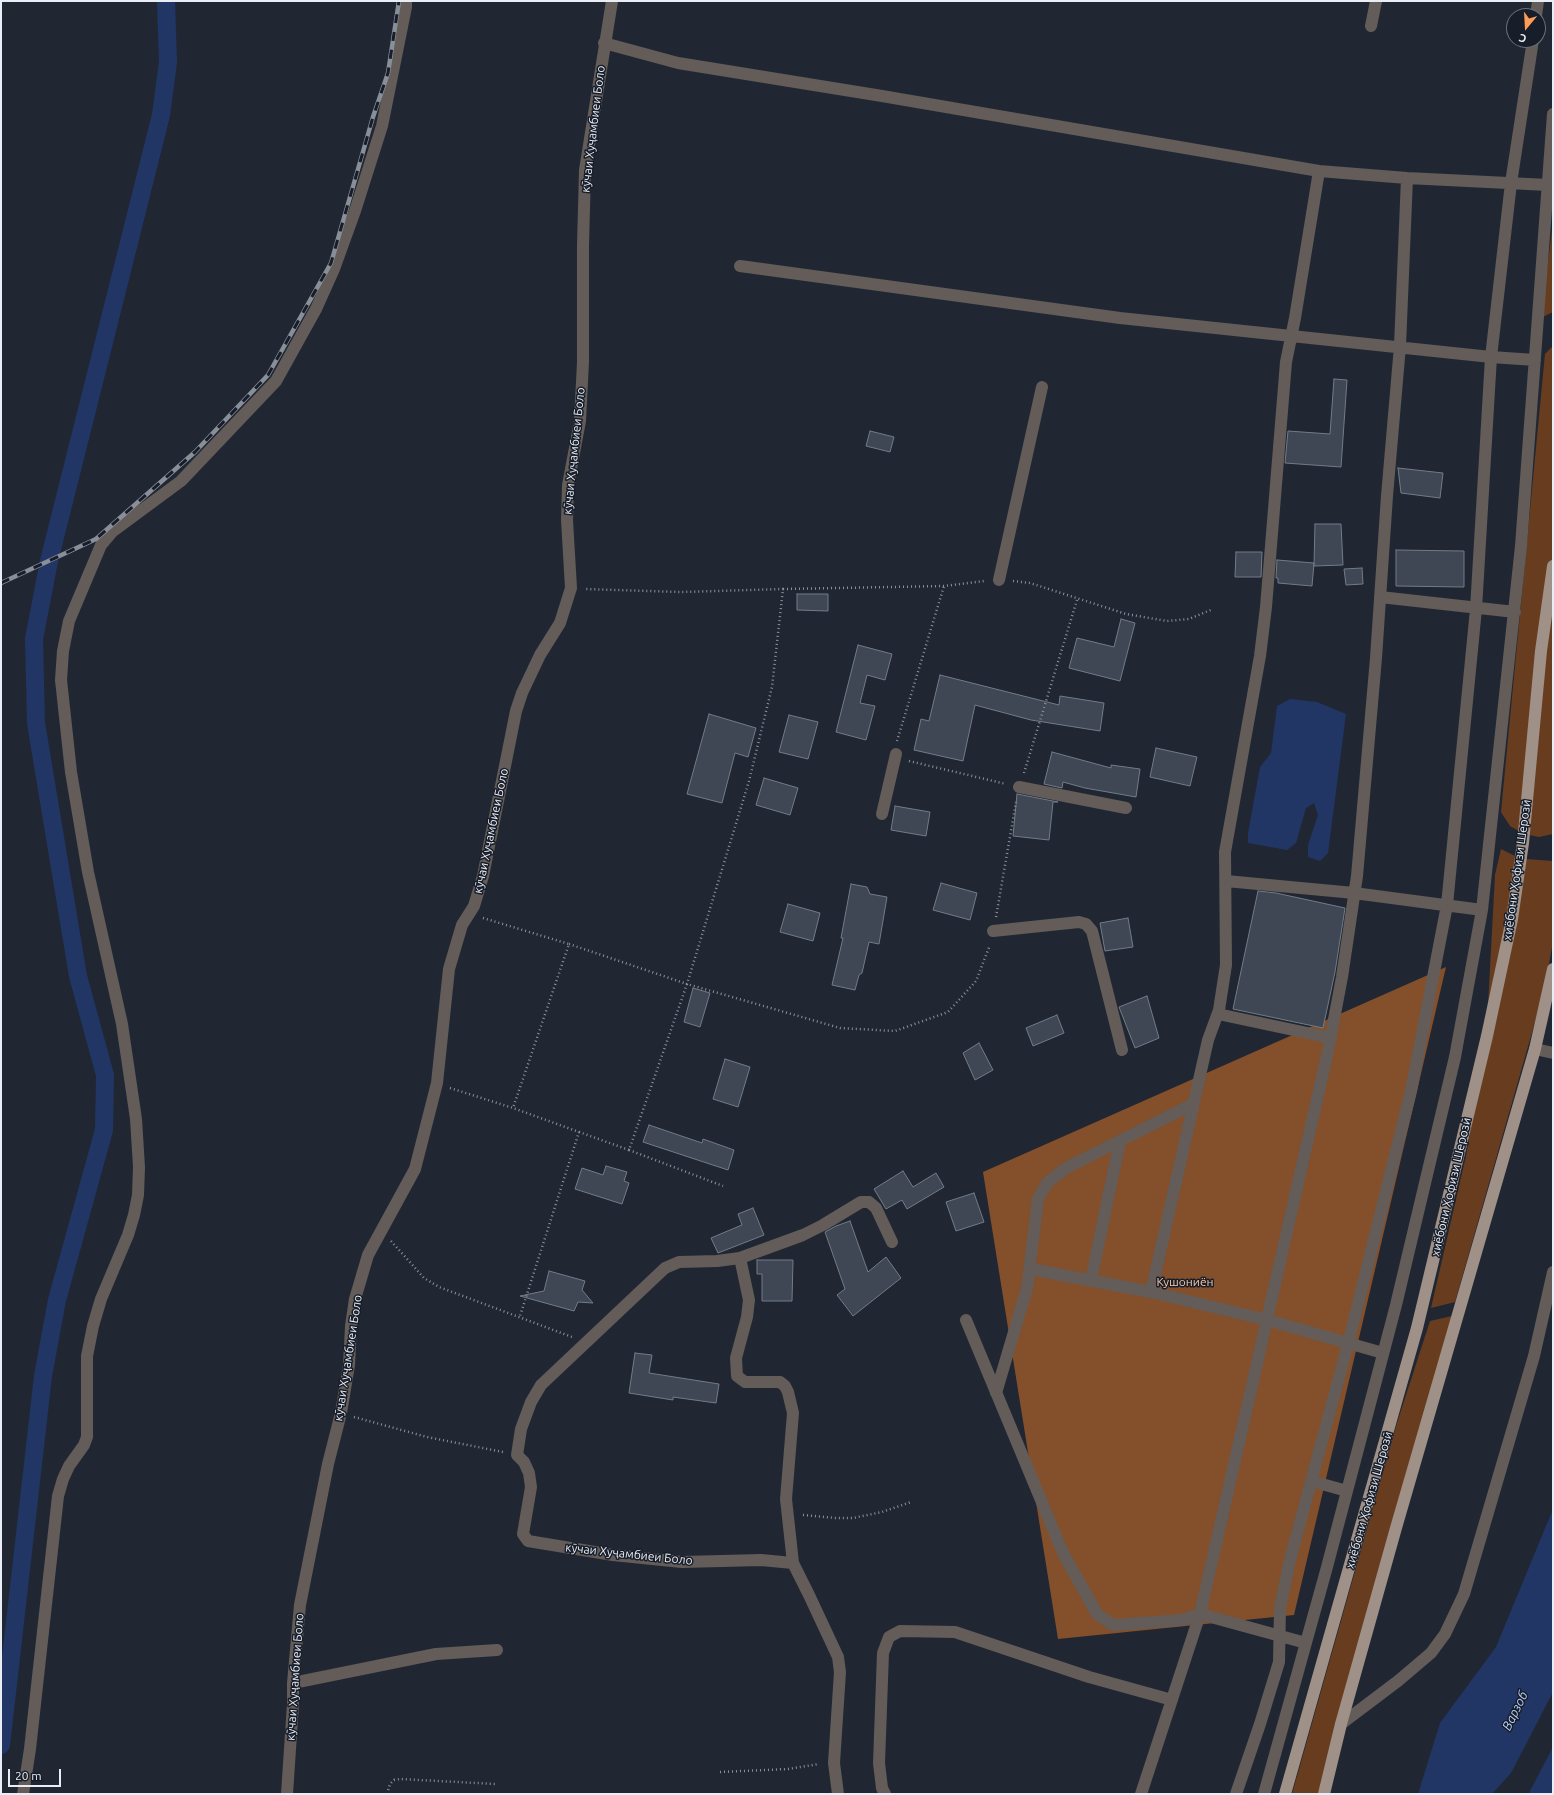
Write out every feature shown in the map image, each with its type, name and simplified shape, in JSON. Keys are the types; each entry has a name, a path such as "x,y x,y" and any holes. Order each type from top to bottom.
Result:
{"main road":[{"name":"хиёбони Ҳофизи Шерозӣ","path":"1285,1794 1417,1328 1487,1036 1512,919 1523,843 1540,651 1553,566"},
{"path":"1324,1794 1341,1724 1403,1505 1535,1049 1553,969"}],"street":[{"path":"23,1794 30,1749 58,1496 69,1466 84,1445 87,1437 87,1356 91,1333 101,1299 128,1235 138,1195 139,1167 136,1119 122,1024 88,872 71,772 61,680 63,651 69,621 101,545 112,532 181,481 276,381 316,309 334,269 382,126 406,1"},
{"name":"кӯчаи Хуҷамбиеи Боло","path":"287,1794 293,1704 292,1683 300,1605 328,1464 341,1413 349,1365 351,1326 355,1299 368,1255 415,1169 437,1084 449,969 458,935 468,914 474,906 483,876 516,711 522,693 540,655 560,623 571,588 566,520 568,485 580,421 583,362 582,246 586,170 604,43 612,1"},
{"path":"1371,26 1376,1"},
{"path":"604,43 678,63 882,96 1319,171 1407,178 1548,185"},
{"path":"1236,1794 1279,1662 1281,1636 1280,1608 1290,1560 1348,1344 1411,1090 1447,905 1476,609 1491,357 1511,183 1532,48"},
{"path":"1264,1794 1383,1354 1455,1057 1482,910 1522,546 1553,114"},
{"path":"1151,1292 1208,1040 1218,1014 1226,965 1225,852 1260,656 1266,607 1286,362 1319,171"},
{"path":"1141,1794 1200,1614 1331,1038 1342,977 1354,893 1380,596 1400,346 1407,178"},
{"path":"740,266 1120,318 1400,346 1491,357 1535,360"},
{"path":"999,580 1042,387"},
{"path":"1380,596 1476,609 1514,612"},
{"path":"882,814 896,754"},
{"path":"1019,787 1126,808"},
{"path":"1226,881 1354,893 1482,910"},
{"path":"993,931 1079,922 1086,924 1092,931 1122,1050"},
{"path":"1218,1014 1331,1038"},
{"path":"1535,1049 1553,1053"},
{"path":"996,1393 1027,1288 1038,1199 1047,1182 1066,1168 1193,1104"},
{"path":"1091,1280 1120,1141"},
{"path":"517,1455 521,1429 531,1402 540,1385 665,1268 679,1262 717,1261 740,1258 803,1235 861,1202 869,1202 876,1208 892,1242"},
{"path":"740,1258 749,1300 747,1317 736,1358 737,1376 745,1382 780,1382 785,1386 788,1392 793,1413 786,1499 793,1563 838,1657 840,1672 834,1763 838,1794"},
{"path":"1030,1269 1151,1292 1267,1320 1383,1354"},
{"path":"1341,1724 1398,1681 1431,1653 1445,1634 1464,1594 1534,1356 1553,1272"},
{"path":"966,1320 1063,1553 1097,1614 1113,1625 1182,1620 1200,1614 1306,1643"},
{"name":"кӯчаи Хуҷамбиеи Боло","path":"517,1455 524,1462 529,1473 531,1487 523,1534 528,1541 613,1555 682,1562 761,1560 793,1563"},
{"path":"1311,1481 1347,1490"},
{"path":"885,1794 882,1788 879,1763 883,1653 889,1637 900,1631 955,1632 1089,1677 1172,1700"},
{"path":"292,1683 436,1654 496,1650"}],"path":[{"path":"944,586 895,746 896,754 901,759 1019,787"},
{"path":"571,588 682,592 782,589 770,695 749,781 687,984 629,1150"},
{"path":"468,914 569,944 687,984 840,1028 895,1031 948,1012 976,981 992,940 1019,787 1077,600"},
{"path":"513,1108 569,944"},
{"path":"437,1084 513,1108 723,1186"},
{"path":"520,1316 579,1132"},
{"path":"381,1230 424,1278 439,1287 520,1316 586,1342"},
{"path":"341,1413 428,1437 517,1455"},
{"path":"788,1514 853,1518 882,1512 911,1502"},
{"path":"720,1772 788,1768 834,1763"},
{"path":"387,1794 390,1784 394,1780 400,1779 496,1784"}],"shaded area":[{"path":"1553,222 1553,312 1541,318"},
{"path":"1553,346 1553,834 1539,837 1524,834 1510,826 1501,812 1545,354"},
{"path":"1501,849 1526,859 1553,861 1553,941 1545,987 1455,1302 1431,1308 1466,1156 1486,1043 1495,875"},
{"path":"1452,1316 1324,1794 1292,1794 1397,1423 1430,1321"}],"green space":[{"name":"Кушониён","path":"1446,967 1294,1615 1058,1639 983,1172"}],"water":[{"path":"1290,699 1317,702 1346,714 1328,853 1320,861 1308,857 1308,845 1318,815 1314,803 1306,808 1296,843 1287,850 1248,843 1248,833 1260,767 1271,753 1277,706"},
{"name":"Варзоб","path":"1553,1509 1552,1694 1511,1773 1492,1794 1418,1794 1440,1723 1496,1647"},
{"path":"1553,1747 1553,1794 1529,1794 1530,1791"}],"building":[{"path":"1334,379 1347,380 1341,467 1285,463 1288,431 1330,434"},
{"path":"870,431 894,437 890,452 866,446"},
{"path":"1398,468 1443,473 1440,498 1401,493"},
{"path":"1315,524 1341,524 1343,565 1314,566"},
{"path":"1396,550 1464,551 1464,587 1396,586"},
{"path":"1236,552 1262,552 1261,577 1235,577"},
{"path":"1277,560 1314,563 1312,586 1278,583 1278,578 1276,578"},
{"path":"1362,568 1363,584 1346,585 1344,569"},
{"path":"797,594 828,594 828,611 797,610"},
{"path":"1121,619 1135,623 1120,681 1069,668 1077,638 1114,647"},
{"path":"858,645 892,654 885,680 867,675 860,703 875,706 866,740 836,732"},
{"path":"940,675 1059,705 1060,696 1104,703 1100,731 1031,720 975,705 963,761 914,750 921,719 929,721"},
{"path":"709,714 756,728 748,757 735,753 722,803 687,794"},
{"path":"789,715 818,722 808,759 779,752"},
{"path":"1156,748 1197,757 1190,786 1150,777"},
{"path":"1052,752 1111,768 1111,765 1140,769 1136,797 1085,788 1063,782 1062,788 1044,784"},
{"path":"764,778 798,788 790,815 756,805"},
{"path":"1017,794 1058,802 1053,802 1049,840 1013,836"},
{"path":"895,806 930,812 926,836 891,830"},
{"path":"941,883 977,893 970,920 933,910"},
{"path":"851,884 867,887 870,894 887,897 879,944 869,942 862,973 859,975 855,990 832,985 843,938 841,938"},
{"path":"1258,891 1276,893 1345,908 1335,972 1323,1028 1233,1009"},
{"path":"788,904 820,913 813,941 780,932"},
{"path":"1128,918 1133,947 1105,951 1100,923"},
{"path":"693,988 710,993 700,1027 684,1022"},
{"path":"1147,996 1159,1038 1135,1048 1119,1007"},
{"path":"1057,1015 1064,1033 1033,1046 1026,1028"},
{"path":"979,1043 993,1070 975,1080 963,1053"},
{"path":"725,1059 750,1067 738,1107 713,1099"},
{"path":"649,1125 702,1143 703,1139 734,1150 728,1170 643,1142"},
{"path":"606,1166 627,1172 624,1181 629,1183 622,1204 575,1189 582,1168 603,1175"},
{"path":"903,1171 913,1187 936,1173 944,1187 907,1209 902,1200 886,1209 874,1189"},
{"path":"974,1193 984,1222 956,1231 946,1202"},
{"path":"753,1208 764,1235 718,1253 711,1238 742,1225 738,1214"},
{"path":"850,1221 868,1272 886,1257 901,1278 853,1316 837,1295 845,1289 825,1232"},
{"path":"757,1260 793,1260 792,1301 762,1301 762,1274 757,1274"},
{"path":"549,1271 585,1281 582,1290 593,1303 578,1302 574,1311 520,1296 544,1291"},
{"path":"635,1353 652,1355 649,1373 719,1384 716,1403 673,1397 673,1400 629,1393"}],"waterway":[{"path":"1,1745 43,1376 57,1300 104,1130 105,1075 78,976 36,723 34,639 49,561 161,115 168,62 166,1"}],"railway":[{"path":"1,583 96,539 195,452 268,375 331,263 373,117 388,73 399,1"}]}
